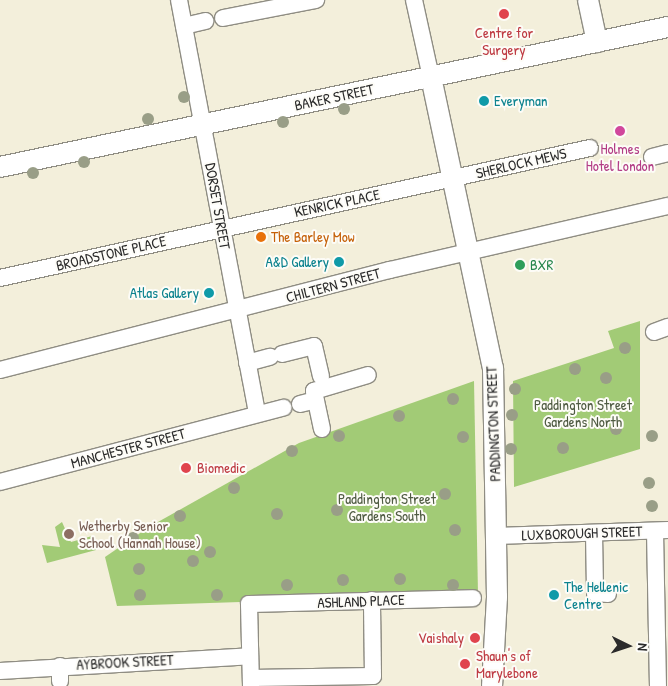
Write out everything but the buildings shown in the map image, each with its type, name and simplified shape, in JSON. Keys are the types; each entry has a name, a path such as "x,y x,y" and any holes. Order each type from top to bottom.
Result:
{"main road":[{"path":"588,0 597,42"},
{"name":"BAKER STREET","path":"0,167 668,27"},
{"name":"PADDINGTON STREET","path":"431,77 493,368 496,536 493,677"},
{"path":"493,677 508,686"}],"street":[{"name":"DORSET STREET","path":"179,0 257,413"},
{"path":"223,18 316,0"},
{"path":"414,0 431,77"},
{"path":"184,26 206,21"},
{"name":"SHERLOCK MEWS","path":"453,179 590,148"},
{"name":"KENRICK PLACE","path":"221,228 453,179"},
{"name":"CHILTERN STREET","path":"0,370 469,253 668,206"},
{"name":"BROADSTONE PLACE","path":"0,278 221,228"},
{"path":"247,362 314,346 321,376"},
{"path":"322,429 308,402 314,391 368,375"},
{"name":"MANCHESTER STREET","path":"0,482 257,413 283,408"},
{"path":"658,686 662,602 662,530"},
{"name":"LUXBOROUGH STREET","path":"496,536 662,530"},
{"path":"594,532 595,594 608,594"},
{"name":"ASHLAND PLACE","path":"250,656 249,604 473,598"},
{"path":"250,656 251,682 379,676 372,600"},
{"name":"AYBROOK STREET","path":"0,671 60,673 250,656"}],"green space":[{"name":"Paddington Street Gardens North","path":"640,321 640,449 514,487 513,381 614,348 608,331"},
{"name":"Paddington Street Gardens South","path":"474,381 478,594 117,606 105,557 149,527 299,443"},
{"path":"62,522 71,542 92,536 96,550 47,563 42,545 60,547 55,527"}],"place":[{"name":"Centre for Surgery","path":"504,14"},
{"name":"Everyman","path":"484,101"},
{"name":"Holmes Hotel London","path":"620,131"},
{"name":"The Barley Mow","path":"261,237"},
{"name":"A&D Gallery","path":"339,262"},
{"name":"BXR","path":"520,265"},
{"name":"Atlas Gallery","path":"209,293"},
{"name":"Biomedic","path":"186,468"},
{"name":"Wetherby Senior School (Hannah House)","path":"69,534"},
{"name":"The Hellenic Centre","path":"554,595"},
{"name":"Vaishaly","path":"475,638"},
{"name":"Shaun's of Marylebone","path":"465,664"}]}
